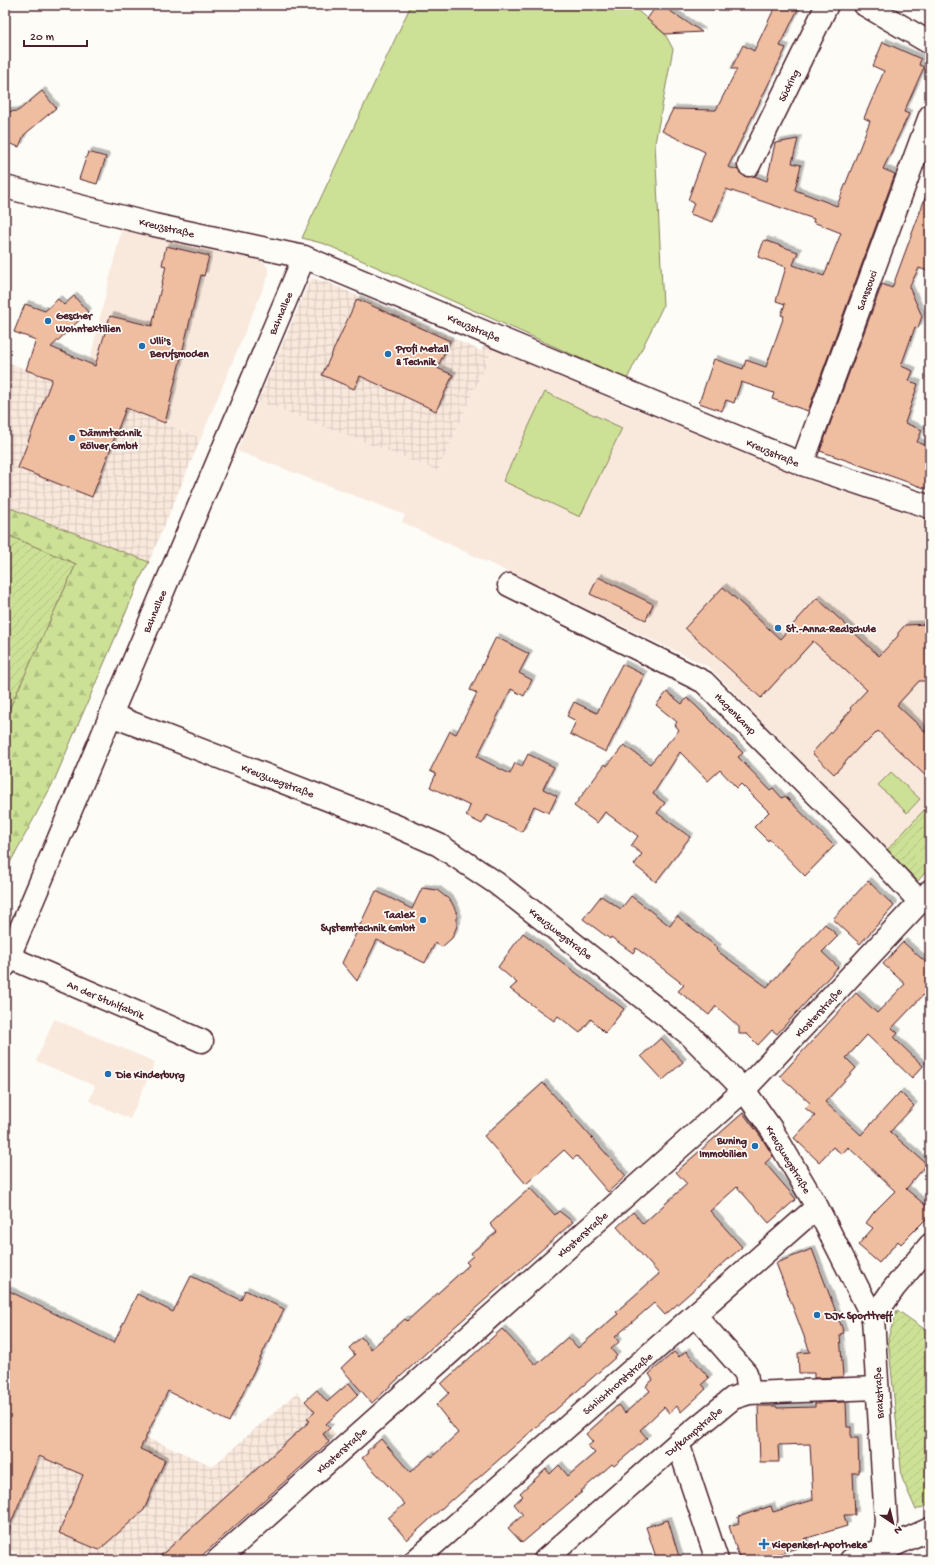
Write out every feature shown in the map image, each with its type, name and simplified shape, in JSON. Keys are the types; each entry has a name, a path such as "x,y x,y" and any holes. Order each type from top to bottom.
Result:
{"street":[{"name":"Südring","path":"749,165 827,5"},
{"path":"865,5 930,43"},
{"name":"Sanssouci","path":"802,464 930,116"},
{"name":"Kreuzstraße","path":"5,187 154,225 304,257 802,464 930,507"},
{"name":"Bahnallee","path":"7,962 304,257"},
{"name":"Hagenkamp","path":"509,585 704,682 855,833 925,896"},
{"name":"Kreuzwegstraße","path":"111,715 396,826 439,845 496,883 690,1035 744,1090 772,1130 817,1207 873,1318"},
{"name":"Klosterstraße","path":"218,1560 744,1090 925,896"},
{"name":"An der Stuhlfabrik","path":"7,962 202,1041"},
{"name":"Schlichthorststraße","path":"416,1560 817,1207"},
{"path":"873,1318 894,1288 930,1245"},
{"path":"695,1315 746,1373 749,1393"},
{"name":"Brakstraße","path":"873,1318 886,1521 885,1555"},
{"name":"Dufkampstraße","path":"545,1560 678,1443 733,1398 749,1393 877,1388"},
{"path":"678,1443 716,1560"},
{"path":"851,1560 885,1555 930,1529"}],"shaded area":[{"path":"122,227 255,256 261,259 267,266 269,274 201,438 51,379 62,352 89,363"},
{"path":"311,278 327,282 481,351 485,342 494,346 438,471 258,401"},
{"name":"St.-Anna-Realschule","path":"494,346 634,409 930,516 930,867 918,881 709,667 402,522 405,515 237,451 258,401 438,471"},
{"path":"5,361 201,438 149,562 5,506"},
{"name":"Die Kinderburg","path":"54,1019 155,1062 130,1119 89,1101 95,1086 36,1061"},
{"path":"5,1377 213,1466 297,1392 336,1435 197,1560 29,1560 5,1547"}],"green space":[{"path":"411,5 631,5 665,34 673,49 655,143 663,306 627,379 325,244 302,238"},
{"path":"545,392 622,428 580,517 503,481"},
{"path":"5,506 149,562 141,577 54,781 5,872 5,718 76,564 5,534"},
{"path":"5,534 76,564 5,718"},
{"path":"891,772 920,799 907,813 878,785"},
{"path":"924,810 930,816 930,867 918,881 887,850"},
{"path":"897,1310 930,1333 930,1504 916,1510 902,1478 888,1338"}],"building":[{"path":"657,5 661,5 702,32 665,34 647,19"},
{"path":"776,5 800,5 780,46 786,48 728,167 738,170 744,176 754,176 767,181 775,143 798,139 792,163 801,165 795,190 837,206 870,121 864,118 884,71 873,66 883,42 921,59 919,65 924,67 904,112 909,114 883,169 895,174 808,411 772,399 774,393 741,382 734,403 726,400 722,411 699,403 714,359 743,369 746,360 766,367 784,316 781,315 785,304 776,301 786,267 758,257 764,240 798,252 793,265 824,276 841,233 813,222 814,219 726,189 713,222 690,214 694,203 688,200 705,152 662,131 673,109 716,110 737,69 731,69 743,45 754,51"},
{"path":"42,91 56,108 24,135 19,147 5,142 5,112 18,111"},
{"path":"88,152 106,157 97,184 79,179"},
{"path":"928,190 930,190 930,272 919,268 909,287 922,316 918,328 915,327 901,366 913,371 909,381 918,384 905,423 922,430 917,442 930,447 930,490 820,451 882,284 892,288"},
{"path":"166,246 209,256 204,276 201,275 165,423 126,408 92,497 18,468 52,379 26,370 36,340 14,332 25,304 45,311 58,299 64,305 74,296 88,312 51,347 95,366 110,316 152,326 166,266 162,265"},
{"name":"Profi Metall & Technik","path":"357,299 450,341 437,368 453,375 436,411 360,376 354,389 322,375"},
{"path":"598,577 653,604 646,620 590,594"},
{"path":"723,587 780,639 817,598 879,656 898,636 898,633 905,625 930,624 930,681 919,681 897,705 930,736 930,780 878,731 865,744 863,743 834,774 812,753 867,690 813,641 761,698 685,628"},
{"path":"496,637 529,654 519,673 532,680 524,696 511,689 477,757 510,774 515,763 522,766 528,754 554,767 543,789 557,796 549,813 534,806 522,832 487,815 482,824 466,816 470,806 430,787 436,774 430,771 450,731 456,734 477,693 470,690"},
{"path":"622,664 644,675 606,752 570,734 576,721 567,716 574,702 597,713"},
{"path":"667,692 682,704 687,698 695,705 743,753 738,757 770,790 773,788 782,798 785,796 834,846 805,876 769,839 768,841 754,827 769,812 741,784 737,788 720,770 708,781 680,752 653,794 665,803 657,813 690,837 656,882 634,865 642,854 631,846 638,836 605,812 597,823 574,806 605,764 607,766 624,745 650,764 679,730 675,725 677,722 656,705"},
{"path":"868,881 894,906 860,944 833,919"},
{"name":"Taalex Systemtechnik GmbH","path":"422,888 437,890 451,901 457,913 457,926 452,938 442,947 435,943 425,963 377,940 357,981 342,963 376,891 412,909"},
{"path":"601,896 621,909 631,896 670,926 677,916 718,948 716,950 767,987 825,924 838,936 822,952 838,967 777,1034 772,1030 758,1045 747,1034 739,1034 739,1027 716,1006 709,1015 678,991 684,985 636,948 633,953 611,937 610,939 583,919"},
{"path":"523,933 624,1009 605,1033 591,1019 580,1033 558,1016 554,1021 510,989 517,983 498,967"},
{"path":"903,942 930,966 930,988 892,1028 898,1033 894,1038 923,1066 912,1078 867,1035 846,1058 856,1068 825,1102 861,1135 900,1092 914,1106 890,1132 927,1164 906,1189 930,1209 930,1215 901,1244 898,1241 879,1263 858,1245 873,1228 866,1223 874,1212 895,1191 848,1147 842,1154 833,1147 819,1162 794,1138 815,1116 805,1108 810,1103 780,1076 856,993 877,1013 905,984 883,964"},
{"path":"661,1038 683,1062 663,1080 641,1056"},
{"path":"543,1083 626,1176 608,1192 577,1156 573,1159 564,1150 526,1184 484,1136"},
{"path":"743,1113 773,1156 765,1163 796,1199 769,1223 737,1187 710,1211 742,1247 665,1315 654,1303 615,1337 619,1342 611,1349 617,1356 407,1540 388,1518 405,1504 362,1458 368,1453 367,1451 381,1439 410,1472 430,1455 432,1457 458,1433 436,1405 449,1393 441,1384 502,1329 536,1365 568,1337 578,1348 618,1314 616,1312 659,1274 617,1227 633,1212 643,1224 687,1184 676,1172"},
{"path":"530,1188 555,1215 559,1211 573,1222 442,1338 372,1403 341,1368 355,1355 349,1348 361,1337 371,1349 405,1319 407,1321 469,1265 466,1262 473,1256 471,1253 497,1232 490,1224"},
{"name":"DJK Sporttreff","path":"812,1249 844,1333 840,1334 843,1377 814,1378 814,1373 799,1373 798,1353 810,1352 776,1263"},
{"path":"191,1276 241,1300 245,1290 284,1309 229,1422 168,1391 140,1449 165,1460 144,1510 99,1550 59,1533 83,1475 39,1456 5,1537 5,1289 114,1343 137,1294 173,1312"},
{"path":"686,1351 709,1378 702,1384 706,1389 681,1412 677,1406 669,1413 664,1407 640,1430 647,1438 614,1466 612,1464 581,1491 582,1492 522,1543 508,1528 523,1515 514,1504 523,1496 520,1493 546,1469 550,1474 559,1465 568,1476 595,1453 588,1446 593,1442 586,1434 618,1405 625,1413 650,1391 646,1386 653,1380 649,1374 674,1352 679,1357"},
{"path":"349,1383 358,1394 326,1424 330,1428 323,1434 329,1442 197,1560 156,1560 310,1421 307,1419 315,1412 305,1401 317,1390 327,1402"},
{"path":"846,1402 847,1427 851,1427 851,1438 858,1438 859,1473 853,1473 855,1515 844,1515 847,1526 804,1539 806,1545 760,1560 740,1560 729,1526 739,1523 738,1517 771,1506 773,1512 813,1500 810,1444 778,1445 779,1462 760,1462 758,1406 776,1406 777,1408 815,1407 815,1403"},
{"path":"668,1520 680,1560 657,1560 646,1527"}],"place":[{"name":"Gescher Wohntextilien","path":"48,321"},
{"name":"Ulli's Berufsmoden","path":"142,346"},
{"name":"Profi Metall & Technik","path":"388,354"},
{"name":"Dämmtechnik Rölver GmbH","path":"72,438"},
{"name":"St.-Anna-Realschule","path":"778,628"},
{"name":"Taalex Systemtechnik GmbH","path":"423,920"},
{"name":"Die Kinderburg","path":"108,1074"},
{"name":"Buning Immobilien","path":"755,1146"},
{"name":"DJK Sporttreff","path":"817,1315"},
{"name":"Kiepenkerl-Apotheke","path":"764,1544"}]}
